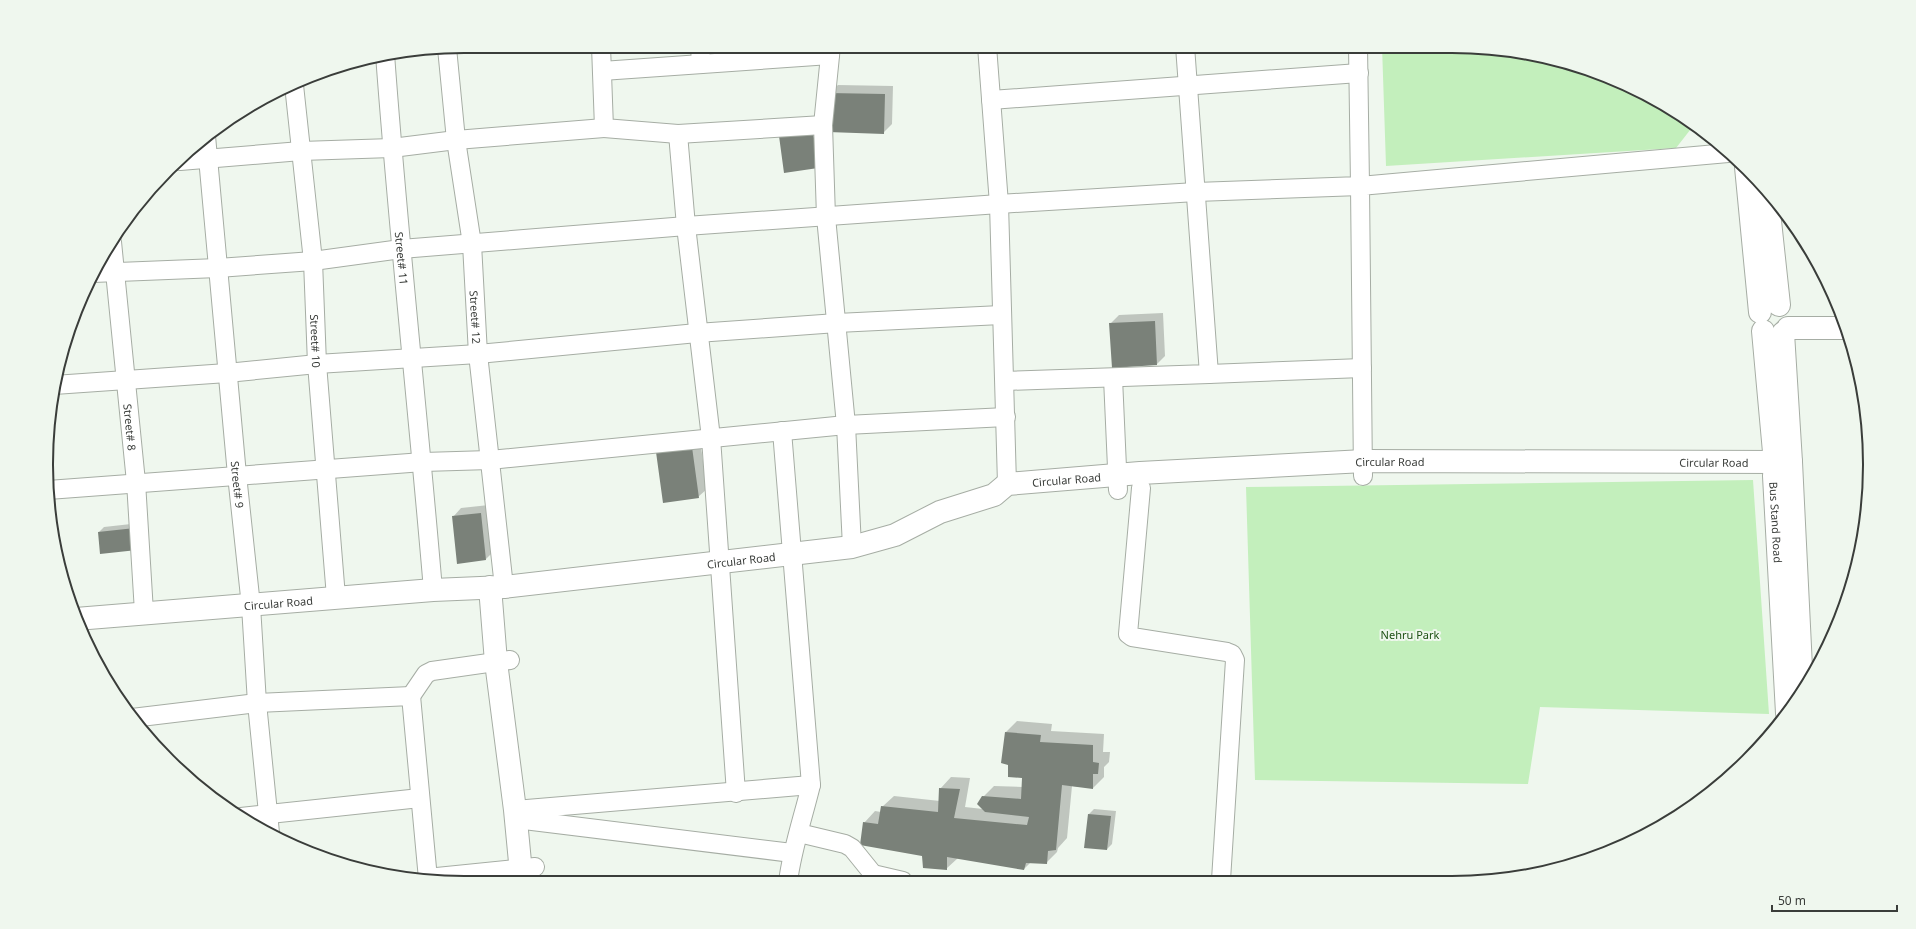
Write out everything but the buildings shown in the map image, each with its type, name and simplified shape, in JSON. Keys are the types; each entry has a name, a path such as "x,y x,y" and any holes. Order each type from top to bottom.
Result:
{"main road":[{"name":"Bus Stand Road","path":"1749,181 1777,320"},
{"name":"Bus Stand Road","path":"1768,201 1777,320 1783,469 1787,703"},
{"path":"1777,320 1835,315"},
{"path":"1777,320 1839,327"},
{"name":"Circular Road","path":"89,632 145,627 252,613 336,597 492,587 852,547 881,540 940,512 1000,490 1008,498 1117,483 1363,468 1783,469"},
{"name":"Circular Road","path":"1117,483 1141,488 1363,468"},
{"name":"Bus Stand Road","path":"1783,469 1801,681"},
{"path":"492,587 523,815 529,875"},
{"name":"Circular Road","path":"83,618 144,612 252,613 434,604 459,599 492,587"}],"street":[{"path":"601,53 604,128"},
{"path":"700,53 701,64"},
{"path":"602,71 701,64 802,53"},
{"path":"830,53 823,125 826,217 846,425 852,547"},
{"path":"988,53 1000,204 1001,315 1006,416 1000,490"},
{"path":"1185,53 1209,374"},
{"path":"1358,53 1363,468"},
{"name":"Street# 12","path":"448,54 456,140 472,244 478,354 490,460 492,587"},
{"name":"Street# 11","path":"386,61 411,358 423,462 433,590"},
{"path":"991,100 1187,87 1358,73"},
{"name":"Street# 10","path":"294,90 313,261 317,364 336,597"},
{"path":"188,160 301,151 392,148 456,140 604,128 678,134 823,125"},
{"path":"678,134 697,333 711,438 736,793"},
{"name":"Street# 9","path":"207,144 227,373 252,613 257,703 269,824"},
{"path":"100,272 218,268 313,261 401,249 686,226 1000,204 1196,192 1360,186 1721,154"},
{"name":"Street# 8","path":"113,251 136,482 144,612"},
{"path":"61,384 227,373 317,364 478,354 697,333 837,323 1001,315"},
{"path":"1005,381 1362,368"},
{"path":"1113,378 1117,483"},
{"path":"54,489 136,482 423,462 490,460 846,425 1006,416"},
{"path":"782,431 794,553 811,785 799,833 792,853 789,876"},
{"path":"1141,488 1128,634 1132,637 1227,652 1232,654 1235,660 1221,876"},
{"path":"427,874 411,696 426,674 432,671 503,661"},
{"path":"140,717 257,703 411,696"},
{"path":"523,815 811,785"},
{"path":"269,824 420,798"},
{"path":"523,815 792,853"},
{"path":"799,833 845,844 852,848 873,874 880,876"},
{"path":"504,876 529,875"}],"green space":[{"path":"1382,53 1478,54 1532,61 1558,67 1609,84 1634,95 1690,130 1676,148 1386,166"},
{"name":"Nehru Park","path":"1753,480 1769,714 1540,707 1528,784 1255,780 1246,487"}]}
